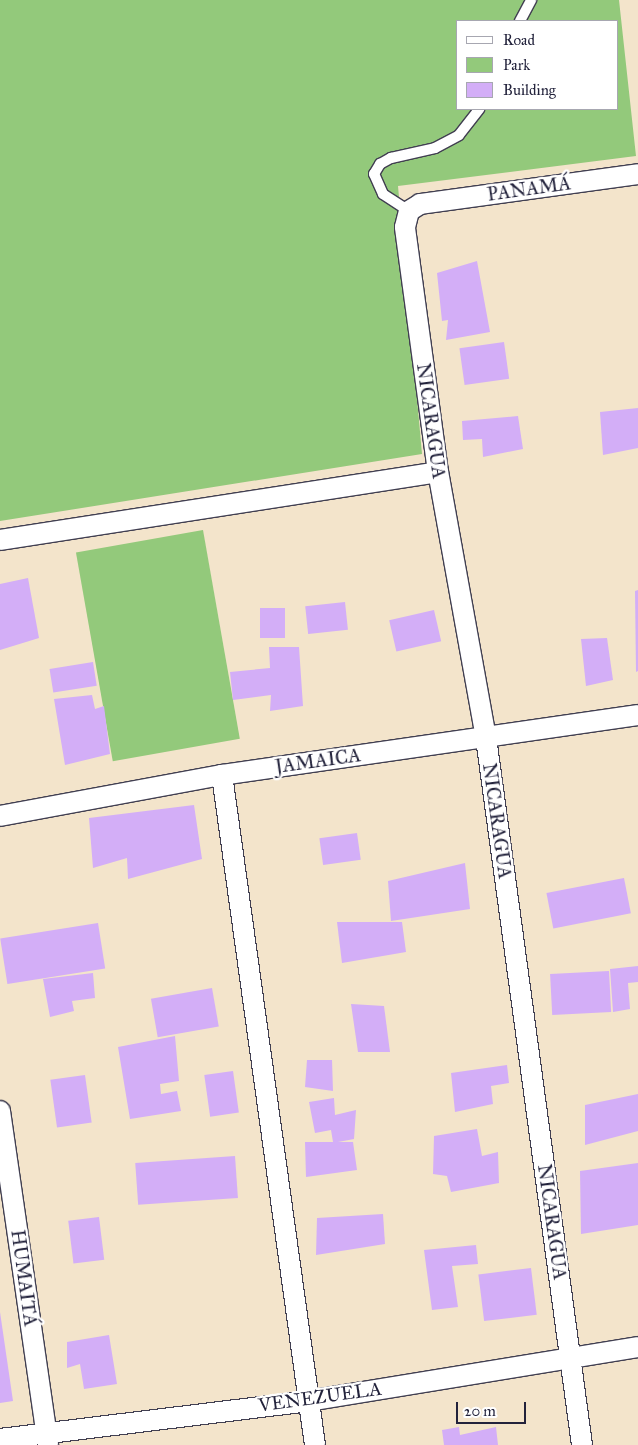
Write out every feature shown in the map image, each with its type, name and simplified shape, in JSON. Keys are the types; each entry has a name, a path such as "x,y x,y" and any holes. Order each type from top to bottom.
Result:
{"street":[{"name":"PANAMÁ","path":"415,207 638,174"},
{"name":"NICARAGUA","path":"415,207 405,226 438,472 486,738 582,1445"},
{"path":"0,540 438,472"},
{"name":"JAMAICA","path":"0,816 222,775 638,715"},
{"path":"222,775 315,1445"},
{"name":"HUMAITÁ","path":"0,1110 47,1439"},
{"name":"VENEZUELA","path":"0,1439 47,1439 308,1401 570,1356 638,1347"}],"lane":[{"path":"521,20 531,0"},
{"path":"415,207 383,194 374,174 380,164 391,158 436,148 459,135 478,110"}],"green space":[{"path":"0,0 619,0 636,156 398,186 422,454 0,521"},
{"path":"203,530 240,739 113,761 76,552"}],"building":[{"path":"477,261 490,332 446,340 448,320 442,321 437,273"},
{"path":"504,342 509,379 465,385 459,348"},
{"path":"638,408 638,448 603,455 600,412"},
{"path":"518,416 523,449 483,457 482,439 463,440 462,421"},
{"path":"28,578 39,638 0,650 0,584"},
{"path":"638,590 638,671 636,672 635,591"},
{"path":"345,602 348,630 308,634 305,606"},
{"path":"260,608 285,608 285,638 260,638"},
{"path":"434,610 441,641 396,652 389,620"},
{"path":"607,638 613,680 586,686 581,639"},
{"path":"269,647 299,647 303,706 270,711 271,695 233,700 230,672 270,668"},
{"path":"93,662 97,686 53,693 50,669"},
{"path":"92,695 95,709 104,706 110,754 65,765 54,699"},
{"path":"194,805 202,859 128,879 127,858 93,868 89,818"},
{"path":"357,833 361,860 323,865 319,838"},
{"path":"465,863 470,909 391,921 388,881"},
{"path":"624,878 631,913 553,928 546,893"},
{"path":"337,922 402,922 406,952 342,963"},
{"path":"98,923 105,968 7,984 0,938"},
{"path":"638,966 638,982 628,983 630,1009 613,1012 610,969"},
{"path":"609,971 611,1012 552,1015 550,974"},
{"path":"93,973 95,998 72,1001 74,1011 50,1017 43,979"},
{"path":"212,988 219,1026 158,1037 151,999"},
{"path":"351,1004 384,1006 390,1052 358,1052"},
{"path":"175,1036 179,1081 160,1084 161,1094 177,1091 181,1111 130,1119 118,1047"},
{"path":"307,1060 332,1060 333,1091 305,1087"},
{"path":"507,1065 509,1083 491,1086 493,1104 455,1112 451,1073"},
{"path":"233,1071 239,1113 210,1117 204,1075"},
{"path":"85,1075 92,1123 57,1127 50,1080"},
{"path":"638,1094 638,1131 585,1145 585,1105"},
{"path":"334,1098 335,1115 356,1110 354,1139 338,1142 353,1142 357,1170 306,1177 305,1142 333,1142 331,1130 315,1133 309,1102"},
{"path":"477,1129 482,1156 498,1152 499,1183 451,1192 447,1176 433,1174 434,1136"},
{"path":"235,1156 238,1198 138,1205 135,1163"},
{"path":"638,1163 638,1225 581,1234 580,1171"},
{"path":"383,1214 385,1244 316,1255 317,1218"},
{"path":"99,1217 104,1260 73,1263 68,1221"},
{"path":"476,1245 478,1264 452,1266 458,1307 432,1310 424,1250"},
{"path":"531,1268 537,1315 484,1321 478,1274"},
{"path":"0,1312 13,1401 0,1403"},
{"path":"109,1335 117,1384 84,1389 80,1364 67,1368 67,1342"},
{"path":"459,1427 460,1435 496,1427 498,1445 444,1445 442,1430"}]}
